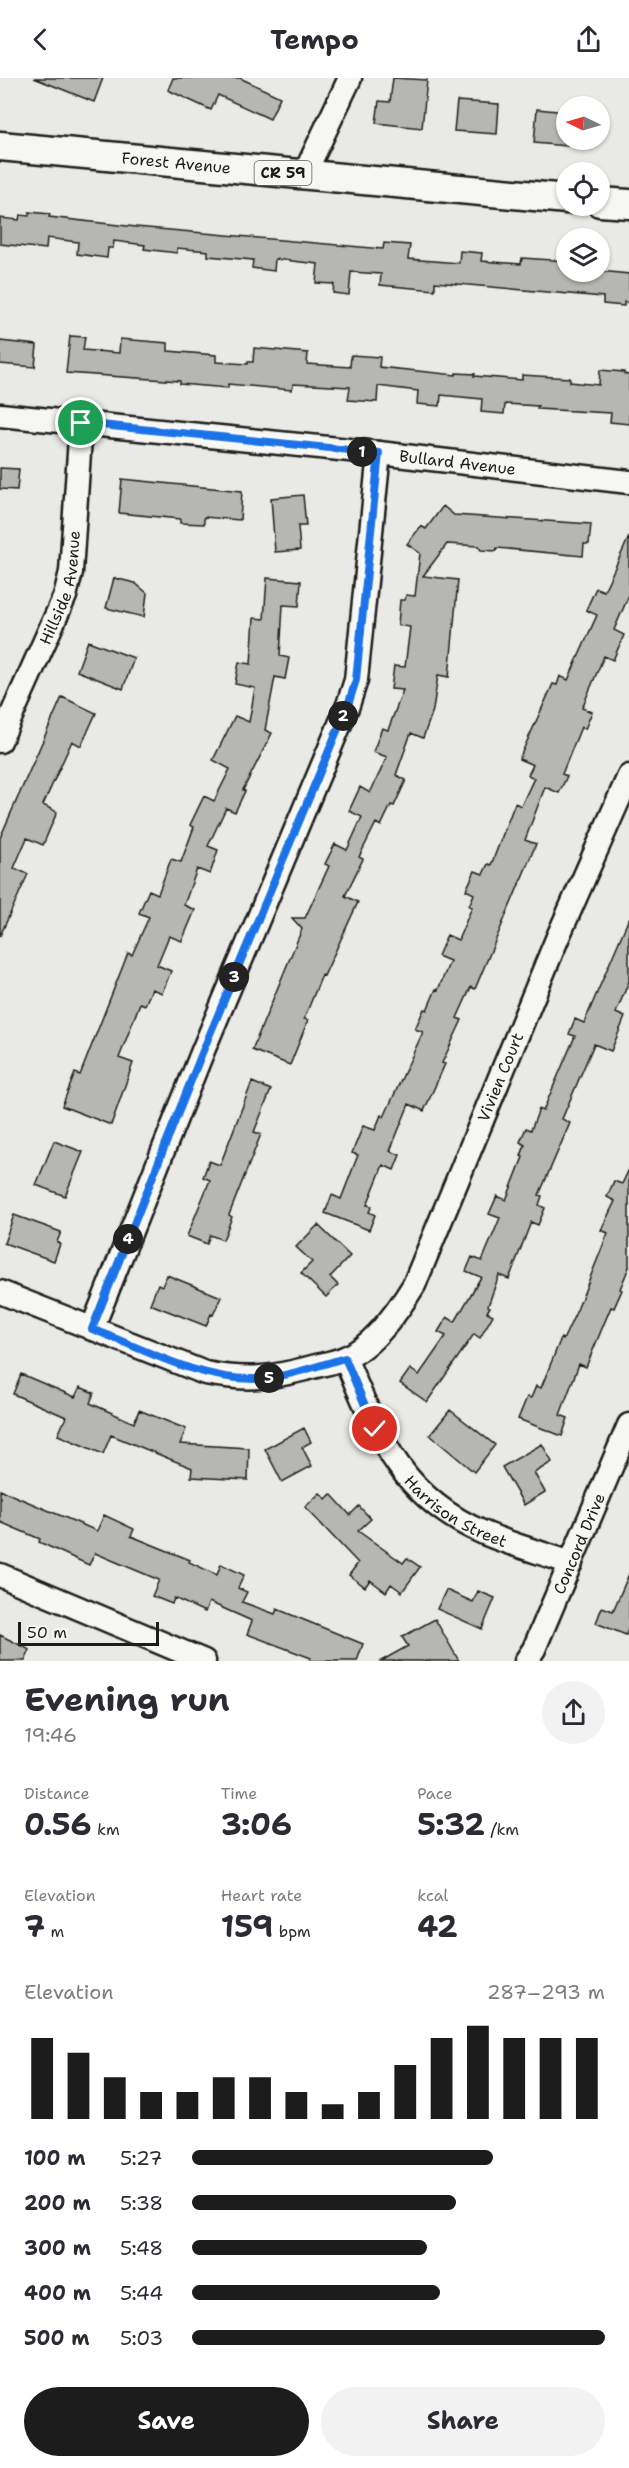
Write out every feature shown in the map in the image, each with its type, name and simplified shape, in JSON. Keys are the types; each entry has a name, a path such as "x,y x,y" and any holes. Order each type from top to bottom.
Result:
{"main road":[{"name":"Forest Avenue","path":"0,146 556,198"},
{"path":"610,203 629,204"}],"street":[{"path":"304,175 350,78"},
{"name":"Bullard Avenue","path":"0,415 379,453 629,482"},
{"name":"Hillside Avenue","path":"0,741 65,596 71,572 81,423"},
{"path":"92,1329 202,1053 348,705 356,680 379,453"},
{"name":"Vivien Court","path":"345,1358 380,1331 398,1311 414,1285 557,939 629,776"},
{"path":"0,1292 205,1373 232,1378 273,1377 345,1358"},
{"name":"Harrison Street","path":"345,1358 375,1429 391,1457 408,1480 432,1502 458,1521 484,1533 571,1563"},
{"name":"Concord Drive","path":"526,1661 534,1649 629,1425"},
{"path":"0,1575 204,1661"}],"building":[{"path":"34,78 103,78 94,102"},
{"path":"173,78 240,78 280,97 270,119 218,95 211,110 168,90"},
{"path":"393,78 427,80 422,128 376,123 379,101 390,102"},
{"path":"457,101 499,104 497,134 454,131"},
{"path":"537,109 556,111 556,145 534,143"},
{"path":"29,212 50,214 49,217 136,227 383,249 384,243 410,245 408,259 459,263 460,251 482,253 481,261 521,264 522,258 556,260 556,282 610,282 610,272 629,274 629,303 624,302 624,306 603,304 603,297 435,282 435,290 380,285 381,274 351,272 349,295 333,293 334,284 316,283 318,264 275,259 274,271 252,268 253,260 208,256 208,251 177,248 177,253 144,249 145,245 114,241 113,248 108,248 107,258 77,254 78,242 47,238 46,249 0,244 0,218 19,220 20,215 29,216"},
{"path":"70,336 85,337 83,350 119,353 120,339 168,343 168,351 216,355 216,362 248,364 248,362 253,362 254,348 308,353 307,364 350,367 351,355 380,357 379,367 522,380 522,375 570,378 570,382 599,385 600,370 624,372 629,375 629,424 610,422 611,413 537,409 538,406 505,404 504,414 481,412 482,399 441,395 440,406 417,404 418,391 378,386 377,402 348,400 350,387 293,384 292,390 228,384 228,388 180,384 180,381 66,373"},
{"path":"0,341 37,345 35,367 0,364"},
{"path":"0,468 19,469 17,490 0,489"},
{"path":"122,479 242,491 240,520 204,517 204,524 180,523 180,519 119,513"},
{"path":"303,495 306,526 298,526 300,550 275,552 271,498"},
{"path":"443,506 454,515 591,524 589,544 584,544 583,556 497,548 496,551 481,550 478,546 447,544 423,576 458,580 449,677 438,675 433,710 423,738 411,733 396,775 406,780 394,806 391,805 381,826 376,823 359,857 363,859 345,896 358,902 324,976 322,975 304,1019 308,1020 290,1065 252,1050 302,929 292,918 305,918 329,866 325,864 335,844 347,850 362,817 349,811 360,787 370,793 387,757 373,752 382,728 388,730 403,690 391,689 394,666 405,667 410,627 398,625 400,600 405,600 406,595 415,596 420,553 407,544 421,526 426,529"},
{"path":"629,537 629,595 614,630 624,635 613,660 604,656 582,708 592,712 585,729 581,727 562,774 567,776 559,793 545,787 525,840 536,844 475,989 471,987 457,1018 462,1020 442,1063 445,1064 424,1111 409,1104 390,1151 400,1155 394,1170 383,1165 367,1205 372,1206 369,1212 375,1215 369,1230 325,1213 332,1195 341,1199 358,1155 352,1153 363,1126 375,1130 381,1115 384,1117 423,1032 415,1029 424,1009 427,1010 436,989 438,990 450,961 438,956 447,935 458,940 472,907 469,906 474,894 466,890 475,871 483,874 488,864 491,865 515,803 521,806 534,778 528,775 533,765 519,759 553,684 557,685 560,676 568,680 597,615 586,610 596,588 604,591"},
{"path":"114,578 135,583 147,593 144,617 106,608"},
{"path":"267,578 301,581 299,606 283,605 280,656 289,658 285,679 275,677 265,730 272,733 243,790 245,791 235,812 226,808 208,846 218,850 210,874 197,869 184,905 195,910 182,941 169,936 157,965 171,971 162,993 152,989 145,1005 140,1003 119,1058 133,1063 111,1125 62,1106 75,1073 80,1075 128,953 132,955 149,917 139,913 149,890 158,894 171,859 181,862 194,827 190,825 204,796 214,801 230,769 213,760 235,716 249,722 255,688 235,684 239,662 251,664 254,618 264,619"},
{"path":"88,641 134,658 123,689 77,671"},
{"path":"62,697 96,713 81,746 72,741 43,805 57,812 43,845 27,838 14,868 28,874 0,936 0,838"},
{"path":"629,918 629,981 616,1013 625,1017 611,1051 594,1044 562,1119 570,1123 539,1195 542,1196 539,1205 545,1208 538,1225 531,1222 509,1279 499,1275 487,1312 493,1315 480,1338 474,1334 427,1402 400,1383 410,1369 419,1375 446,1336 438,1332 447,1317 455,1322 481,1277 466,1271 472,1257 482,1261 500,1218 489,1214 497,1196 506,1200 523,1157 521,1156 525,1145 520,1142 526,1128 531,1130 539,1109 543,1111 575,1036 569,1034 575,1019 584,1023"},
{"path":"252,1082 271,1090 254,1132 261,1134 229,1215 232,1217 223,1240 210,1235 207,1244 187,1236 210,1180 203,1177 209,1161 220,1165"},
{"path":"54,1141 83,1152 65,1196 36,1185"},
{"path":"629,1169 629,1267 620,1289 622,1290 614,1308 611,1307 586,1367 579,1364 560,1415 568,1418 562,1436 518,1419 527,1397 531,1398 536,1386 541,1388 561,1338 563,1340 577,1310 608,1233 601,1230 615,1201 607,1197 614,1181 622,1184"},
{"path":"14,1215 61,1232 57,1242 60,1244 54,1261 4,1243"},
{"path":"318,1225 350,1256 330,1277 338,1285 326,1297 301,1273 312,1262 296,1247"},
{"path":"167,1275 221,1297 206,1326 150,1304 158,1284 162,1286"},
{"path":"21,1374 75,1397 80,1387 94,1393 90,1403 134,1423 139,1410 186,1429 180,1444 249,1448 248,1480 191,1477 192,1468 111,1435 103,1454 58,1435 66,1417 13,1394"},
{"path":"450,1410 495,1445 474,1472 430,1435"},
{"path":"304,1428 311,1442 302,1447 312,1466 282,1482 265,1449"},
{"path":"542,1444 552,1462 534,1473 545,1492 524,1505 502,1467"},
{"path":"0,1490 97,1531 104,1515 134,1529 131,1536 190,1560 189,1562 217,1575 221,1564 244,1575 238,1588 247,1592 242,1602 275,1614 277,1609 363,1644 357,1661 310,1661 311,1658 247,1634 252,1621 209,1602 205,1612 174,1598 172,1604 152,1596 159,1580 95,1553 89,1565 39,1542 40,1539 0,1522"},
{"path":"320,1493 326,1499 331,1494 350,1515 359,1506 371,1519 358,1531 403,1563 407,1558 420,1567 402,1592 391,1584 386,1592 370,1580 365,1587 349,1575 358,1563 305,1507"},
{"path":"629,1574 629,1627 626,1635 596,1623 602,1607 613,1611"},
{"path":"446,1590 473,1602 478,1591 495,1598 482,1629 437,1609"},
{"path":"435,1619 459,1661 381,1661 408,1646 402,1637"},
{"path":"0,1635 30,1650 25,1661 0,1661"}],"route":[{"path":"81,423 379,453 356,680 348,705 202,1053 92,1329 205,1373 232,1378 273,1377 345,1358 375,1429"}]}
